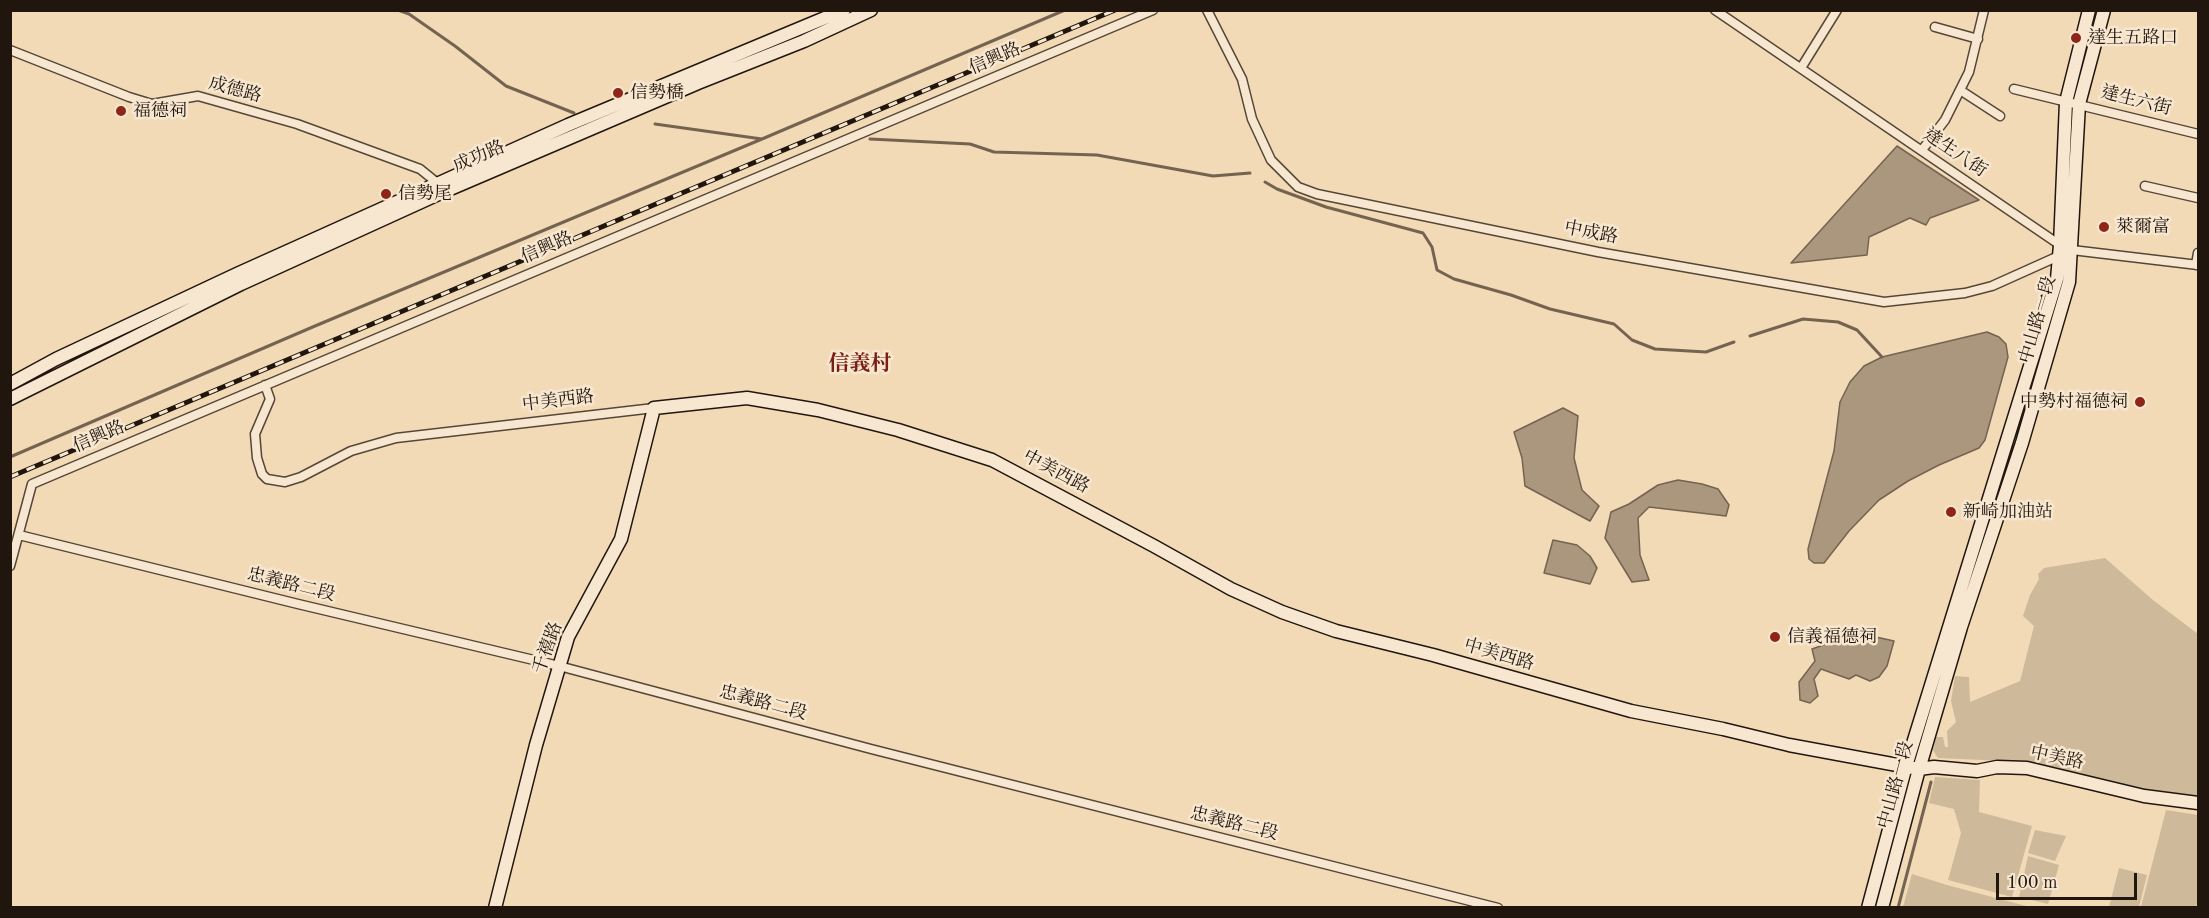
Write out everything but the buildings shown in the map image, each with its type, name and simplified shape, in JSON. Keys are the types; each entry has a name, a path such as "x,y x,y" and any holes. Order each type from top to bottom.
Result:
{"street":[{"name":"成功路","path":"10,399 568,125 844,10"},
{"name":"成功路","path":"10,384 56,359 237,274 441,188 804,41 871,10"},
{"name":"信興路","path":"10,566 32,484 1153,10"},
{"name":"中成路","path":"1208,10 1242,79 1252,118 1271,160 1298,187 1317,194 1598,252 1884,302 1965,292 1992,286 2064,250"},
{"name":"達生八街","path":"1715,10 1922,150 2064,250 2197,265"},
{"path":"1801,68 1837,10"},
{"path":"1922,150 1945,120 1970,72 1984,10"},
{"name":"中山路一段","path":"1956,625 1995,523 2022,443 2068,287 2064,250 2066,102 2089,10"},
{"name":"中山路一段","path":"1868,908 1956,625 1983,518 2057,279 2064,250 2079,104 2104,10"},
{"path":"1935,27 1978,39"},
{"name":"成德路","path":"10,50 152,104 198,96 297,124 420,169 441,188"},
{"name":"達生六街","path":"2014,89 2199,134"},
{"path":"1960,90 2000,117"},
{"path":"2145,186 2199,198"},
{"path":"2197,265 2199,253"},
{"name":"中美西路","path":"265,385 270,399 256,426 257,458 262,474 267,479 285,482 302,477 351,451 396,438 747,398 818,410 897,430 992,460 1231,589 1282,612 1336,631 1433,655 1631,711 1789,745 1912,768"},
{"name":"千禧路","path":"495,908 536,745 568,637 621,539 654,408"},
{"path":"1983,518 1995,523"},
{"name":"忠義路二段","path":"19,534 559,666 871,749 1498,908"},
{"name":"中美路","path":"1912,768 1934,767 1977,771 1997,767 2018,767 2164,800 2199,804"},
{"name":"中山路一段","path":"1882,908 1912,768"}],"shaded area":[{"path":"1897,146 1979,200 1930,218 1926,225 1910,218 1869,237 1867,255 1791,263"},
{"path":"1987,332 1999,337 2006,344 2008,357 1985,440 1979,448 1908,481 1879,500 1849,531 1824,563 1814,563 1809,559 1808,549 1834,451 1840,402 1850,382 1864,366 1882,357"},
{"path":"1563,408 1578,416 1574,458 1582,490 1599,506 1590,521 1525,486 1522,458 1514,432"},
{"path":"1678,480 1718,489 1729,505 1726,516 1649,507 1638,518 1640,555 1649,580 1632,582 1605,538 1611,512 1629,504 1658,485"},
{"path":"1553,540 1577,545 1590,556 1597,568 1590,584 1544,573"},
{"path":"2105,558 2153,600 2198,634 2198,799 2150,793 2025,762 1938,758 1933,750 1936,737 1943,737 1945,747 1948,747 1947,731 1956,722 1951,701 1955,676 1969,677 1970,702 2020,681 2034,626 2023,616 2030,595 2039,579 2038,574 2044,568"},
{"path":"1849,631 1894,641 1887,666 1879,677 1870,681 1856,675 1849,679 1821,669 1814,679 1818,696 1810,703 1800,700 1799,682 1815,661 1812,649 1832,642"},
{"path":"1935,777 1980,780 1979,812 2032,826 2012,897 1948,880 1961,833 1954,809 1929,803"},
{"path":"2166,810 2198,815 2198,898 2196,907 2141,907"},
{"path":"2035,830 2066,836 2055,861 2028,853"},
{"path":"2028,856 2059,865 2048,904 2019,897"},
{"path":"2119,868 2147,875 2139,907 2109,907"},
{"path":"1912,874 1947,885 2030,907 1903,907"}],"waterway":[{"path":"398,10 409,14 455,46 506,86 574,113"},
{"path":"655,124 762,139 1065,10"},
{"path":"10,457 315,326 762,139"},
{"path":"870,139 970,144 994,152 1097,155 1213,176 1250,173"},
{"path":"1265,182 1277,189 1326,207 1423,233 1432,247 1437,270 1454,279 1550,309 1614,324 1632,340 1655,349 1706,352 1734,342"},
{"path":"1750,336 1803,319 1838,322 1857,330 1882,357"},
{"path":"1898,908 1931,782"}],"railway":[{"path":"10,477 1115,10"}],"place":[{"name":"達生五路口","path":"2076,38"},
{"name":"信勢橋","path":"618,93"},
{"name":"福德祠","path":"121,111"},
{"name":"信勢尾","path":"386,194"},
{"name":"萊爾富","path":"2104,227"},
{"name":"中勢村福德祠","path":"2140,402"},
{"name":"新崎加油站","path":"1951,512"},
{"name":"信義福德祠","path":"1775,637"}],"district":[{"name":"信義村","path":"860,364"}]}
